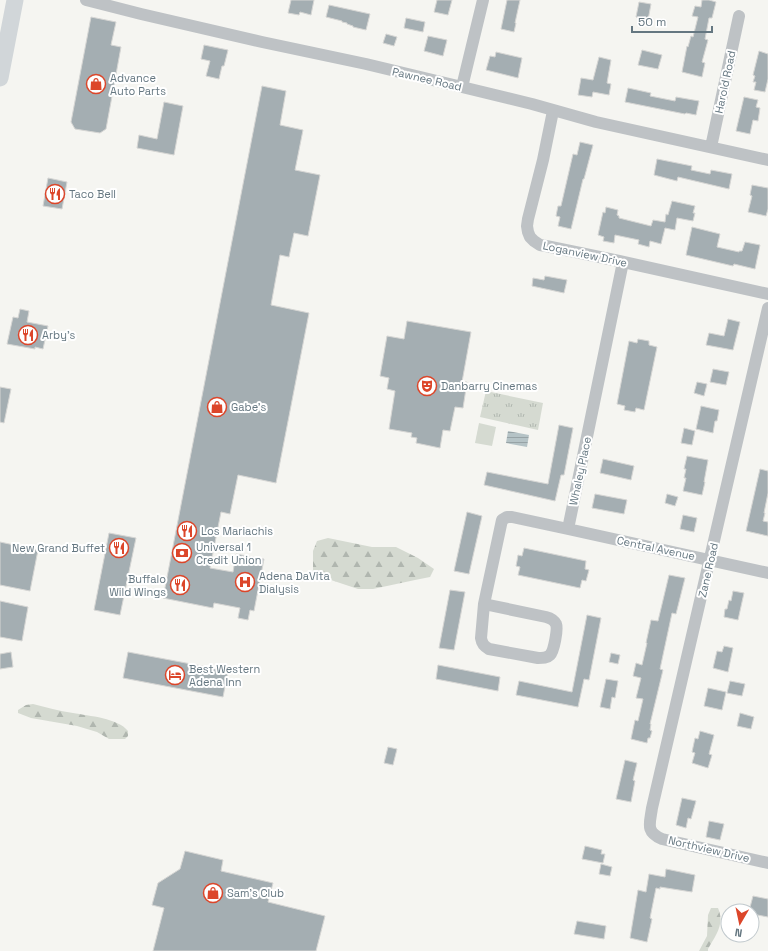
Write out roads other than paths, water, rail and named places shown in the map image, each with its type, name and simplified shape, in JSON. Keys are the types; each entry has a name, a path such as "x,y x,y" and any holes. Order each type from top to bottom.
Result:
{"main road":[{"path":"0,78 15,0"}],"street":[{"name":"Pawnee Road","path":"86,0 148,16 366,64 532,104 553,111 627,129 768,160"},
{"path":"462,87 483,0"},
{"name":"Harold Road","path":"711,147 739,16"},
{"name":"Loganview Drive","path":"553,111 543,160 528,219 528,232 534,241 540,245 768,294"},
{"name":"Whaley Place","path":"568,529 623,262"},
{"name":"Zane Road","path":"651,832 652,808 768,308"},
{"path":"484,604 546,617 552,620 556,624 556,631 553,651 550,655 545,658 538,658 485,647 480,638 484,604 502,520 512,517 568,529"},
{"name":"Central Avenue","path":"568,529 768,573"},
{"name":"Northview Drive","path":"651,832 655,836 662,839 768,863"}],"place":[{"name":"Advance Auto Parts","path":"96,84"},
{"name":"Taco Bell","path":"55,194"},
{"name":"Arby's","path":"28,335"},
{"name":"Danbarry Cinemas","path":"427,386"},
{"name":"Gabe's","path":"217,407"},
{"name":"Los Mariachis","path":"187,531"},
{"name":"New Grand Buffet","path":"119,548"},
{"name":"Universal 1 Credit Union","path":"182,553"},
{"name":"Adena DaVita Dialysis","path":"245,582"},
{"name":"Buffalo Wild Wings","path":"180,585"},
{"name":"Best Western Adena Inn","path":"175,675"},
{"name":"Sam's Club","path":"213,893"}]}
